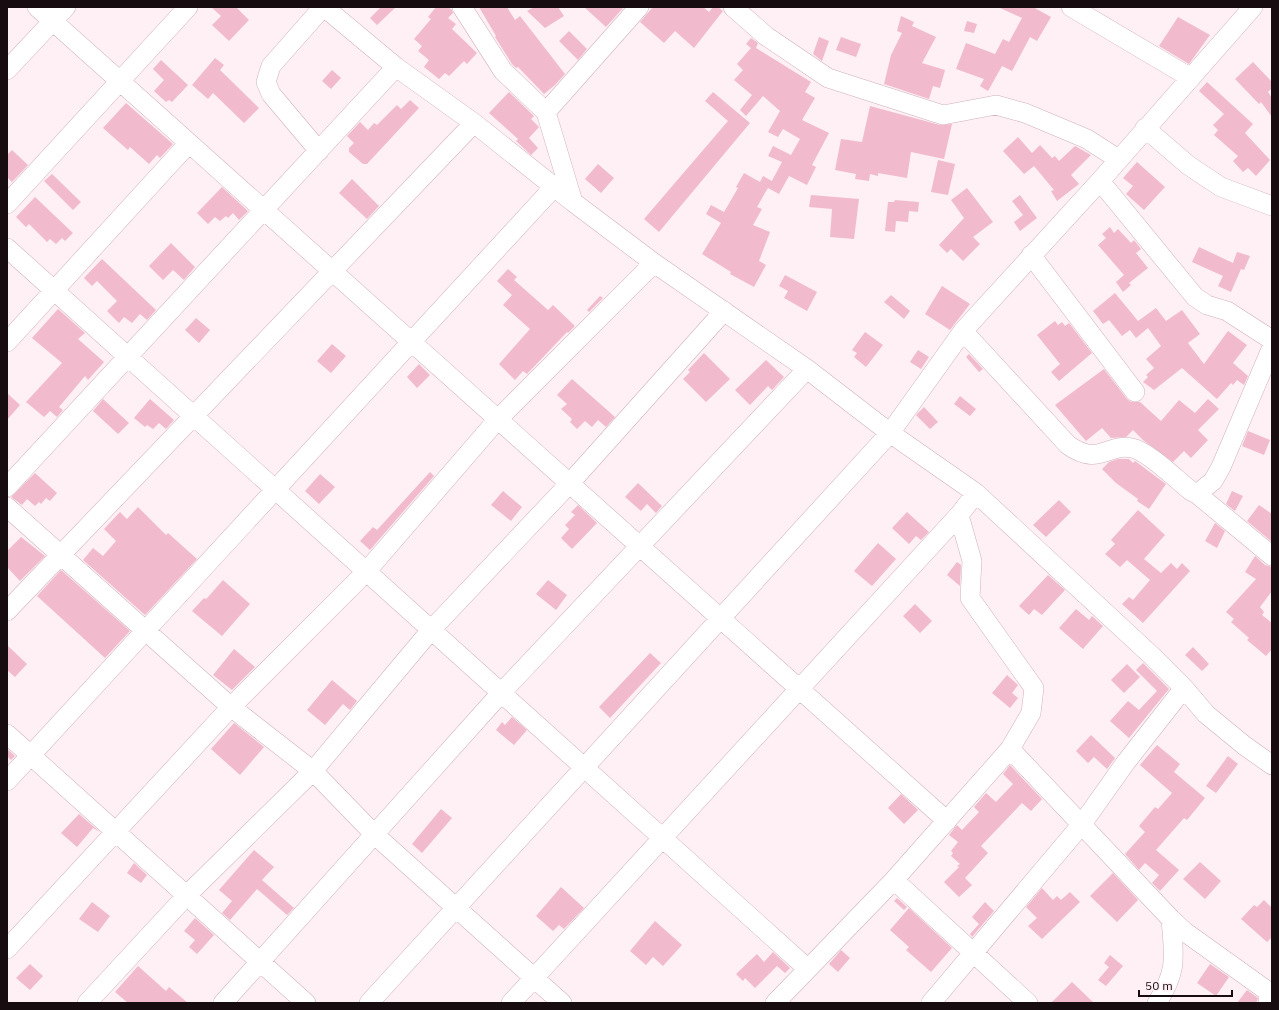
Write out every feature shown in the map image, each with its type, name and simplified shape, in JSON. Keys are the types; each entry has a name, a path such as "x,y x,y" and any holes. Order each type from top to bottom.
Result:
{"street":[{"path":"36,7 947,821"},
{"path":"7,70 66,7"},
{"path":"7,204 188,7"},
{"path":"319,151 271,94 266,82 271,66 324,7 396,67 474,123 573,202 654,263 807,369 890,434 976,493 1184,688 1206,714 1253,752 1272,765"},
{"path":"462,7 503,71 546,112 573,202"},
{"path":"546,112 639,7"},
{"path":"733,7 766,36 828,78 943,115 996,105 1026,113 1086,139 1118,159"},
{"path":"1071,7 1191,78"},
{"path":"369,1003 890,434 963,331 1100,181 1252,7"},
{"path":"7,487 396,67"},
{"path":"7,611 474,123"},
{"path":"1145,128 1188,165 1221,187 1272,206"},
{"path":"7,342 189,143"},
{"path":"1100,181 1195,297 1207,305 1227,311 1272,340"},
{"path":"7,781 554,187"},
{"path":"7,248 365,573 431,630 808,969"},
{"path":"1031,255 1135,392"},
{"path":"7,949 231,707 365,573 498,419 654,263"},
{"path":"87,1003 186,895 313,771 431,630 570,484 724,311"},
{"path":"963,331 1073,449 1079,453 1091,455 1104,453 1119,448 1132,448 1143,452 1272,556"},
{"path":"1197,494 1212,481 1222,467 1272,347"},
{"path":"223,1003 501,693 807,369"},
{"path":"511,1003 960,515 976,493"},
{"path":"7,507 231,707 313,771 375,835 562,1003"},
{"path":"775,1003 894,880 947,821 1010,749 1031,713 1034,688 970,598 972,561 960,515"},
{"path":"931,1003 1082,824 1126,762 1184,688"},
{"path":"7,734 306,1003"},
{"path":"1010,749 1171,919 1185,932 1266,990 1269,996 1268,1003"},
{"path":"1253,752 1272,751"},
{"path":"894,880 1028,1003"},
{"path":"1157,1003 1171,979 1174,960 1171,919"}],"building":[{"path":"211,7 236,7 249,20 229,41 212,25 221,16"},
{"path":"381,7 396,7 377,25 370,18"},
{"path":"436,7 448,7 452,10 453,13 448,18 456,24 452,29 477,53 467,64 464,61 449,76 445,73 439,79 424,67 429,60 418,51 422,46 414,39 431,19 428,17"},
{"path":"479,7 507,7 515,20 520,16 565,74 544,94 518,67 516,68 512,64"},
{"path":"534,7 558,7 564,16 545,28 527,11"},
{"path":"584,7 624,7 606,27"},
{"path":"653,7 703,7 709,12 713,7 718,7 723,11 694,48 675,31 664,43 640,22"},
{"path":"998,7 1033,7 1051,17 1037,41 1030,37 1012,71 1002,66 988,91 980,86 984,79 956,69 966,43 995,54 1003,39 1009,42 1022,18"},
{"path":"901,16 914,22 912,26 936,37 922,63 945,70 940,88 933,86 929,99 884,84 891,55 902,33 897,31"},
{"path":"1178,17 1210,35 1189,64 1159,46"},
{"path":"967,21 977,24 974,33 964,31"},
{"path":"569,31 587,49 578,60 559,41"},
{"path":"819,37 829,41 822,61 813,54"},
{"path":"841,37 861,44 856,57 836,50"},
{"path":"751,38 758,43 756,48 811,82 805,92 815,98 802,120 829,133 812,165 816,167 807,185 789,176 779,194 768,188 782,162 768,156 773,146 791,155 800,139 783,129 778,137 768,132 780,111 763,96 746,116 740,110 752,95 734,80 743,70 737,64 751,48 746,44"},
{"path":"215,58 224,65 220,70 259,108 244,123 213,93 208,99 192,85"},
{"path":"161,60 188,85 172,102 169,100 166,102 154,91 164,80 153,69"},
{"path":"1253,62 1272,82 1272,88 1268,92 1272,98 1272,117 1261,102 1259,104 1235,79"},
{"path":"332,70 341,78 331,89 322,81"},
{"path":"1207,82 1253,124 1245,133 1270,160 1256,176 1248,168 1243,172 1233,161 1238,156 1214,135 1218,130 1213,125 1224,114 1199,91"},
{"path":"509,92 534,116 531,119 539,127 529,138 538,148 531,155 516,141 518,139 489,113"},
{"path":"713,92 750,123 659,232 644,219 728,121 705,101"},
{"path":"410,100 419,108 367,164 363,164 349,152 349,148 354,143 347,136 360,122 368,130 374,123 377,125 397,105 401,109"},
{"path":"126,103 173,144 160,158 157,155 149,164 130,147 128,150 103,128"},
{"path":"870,106 940,125 952,124 944,159 911,152 907,178 878,173 878,176 870,174 869,181 855,179 856,174 835,170 841,139 862,142"},
{"path":"1018,137 1032,153 1040,145 1052,158 1055,156 1059,161 1075,146 1091,155 1071,175 1079,184 1057,201 1051,191 1054,190 1034,166 1024,174 1003,151"},
{"path":"12,150 28,165 12,182 7,177 7,155"},
{"path":"938,160 955,164 948,195 931,192"},
{"path":"1137,162 1165,187 1144,210 1126,194 1133,186 1123,178"},
{"path":"598,164 614,178 601,193 585,179"},
{"path":"744,173 760,182 763,176 772,181 757,207 762,209 753,225 770,232 759,261 766,265 754,287 730,274 731,272 702,254 721,223 706,214 711,205 724,212 738,188 736,187"},
{"path":"52,174 81,202 73,210 44,181"},
{"path":"352,179 379,206 367,219 339,193"},
{"path":"222,187 248,211 239,220 233,213 228,218 226,216 220,221 215,217 208,224 197,213"},
{"path":"967,188 993,222 973,237 980,244 963,261 951,249 947,253 939,245 964,218 951,200"},
{"path":"811,195 859,199 854,239 830,237 832,209 809,207"},
{"path":"1020,195 1037,218 1020,231 1014,222 1023,215 1012,201"},
{"path":"35,197 73,233 65,241 62,238 56,244 50,239 47,242 29,224 26,227 16,217"},
{"path":"895,200 919,202 918,212 909,211 908,222 896,221 895,232 885,231 888,202 894,202"},
{"path":"1110,227 1114,233 1118,229 1131,243 1134,240 1141,249 1136,253 1148,268 1129,283 1131,285 1123,292 1116,282 1124,275 1098,245 1106,238 1102,234"},
{"path":"171,243 195,267 184,280 173,270 163,280 149,266"},
{"path":"1199,247 1233,263 1237,252 1250,256 1244,270 1241,269 1231,292 1218,286 1223,276 1192,262"},
{"path":"102,259 156,310 147,320 140,314 132,323 124,317 119,323 107,311 117,301 97,281 92,286 84,278"},
{"path":"508,269 517,277 514,280 548,310 553,305 575,326 568,333 567,332 527,374 523,371 515,380 499,364 530,329 503,305 512,295 497,281"},
{"path":"785,275 817,292 807,311 784,298 788,291 779,286"},
{"path":"942,286 970,304 950,330 925,314"},
{"path":"1115,293 1138,321 1156,308 1166,321 1182,310 1200,334 1188,343 1204,364 1228,331 1247,345 1233,363 1248,376 1244,385 1237,380 1233,385 1231,383 1217,399 1182,368 1154,390 1143,382 1148,377 1146,375 1154,368 1146,359 1161,346 1148,328 1136,338 1130,330 1122,336 1109,320 1103,324 1093,311"},
{"path":"891,295 910,311 904,319 884,302"},
{"path":"600,296 603,298 589,312 587,310"},
{"path":"58,309 85,333 78,339 104,362 88,380 85,376 59,407 63,410 57,417 50,411 44,417 26,402 62,363 32,338"},
{"path":"196,318 210,330 199,343 185,330"},
{"path":"1055,321 1058,325 1062,322 1065,326 1069,323 1092,353 1059,381 1051,372 1060,364 1037,335"},
{"path":"865,332 883,345 866,367 854,357 857,353 852,350"},
{"path":"332,344 346,356 331,373 317,361"},
{"path":"918,350 929,357 921,369 910,362"},
{"path":"704,353 730,379 706,402 683,379 690,372 688,370"},
{"path":"969,354 983,369 979,372 966,357"},
{"path":"766,360 784,377 772,390 768,386 750,405 735,390"},
{"path":"419,364 430,375 417,388 407,377"},
{"path":"1104,369 1127,399 1131,402 1140,402 1161,421 1179,400 1195,413 1208,399 1219,409 1198,430 1208,440 1191,458 1184,451 1173,462 1143,440 1133,430 1126,437 1111,438 1102,428 1086,441 1055,405"},
{"path":"572,379 615,417 606,427 598,420 592,427 585,421 577,429 570,422 572,419 561,409 567,404 557,395"},
{"path":"7,393 20,405 7,420"},
{"path":"960,396 976,409 970,416 954,404"},
{"path":"103,399 129,423 118,434 93,411"},
{"path":"150,399 174,420 166,429 159,423 153,429 147,425 145,427 134,418"},
{"path":"924,407 938,422 930,429 916,415"},
{"path":"1248,431 1270,440 1264,455 1242,446"},
{"path":"1118,459 1129,459 1133,463 1135,461 1166,484 1149,509 1137,501 1138,499 1116,483 1102,469 1109,462"},
{"path":"430,472 434,476 370,550 360,541 373,527 377,530"},
{"path":"35,473 57,493 50,501 46,498 41,504 39,502 35,506 27,499 22,505 11,497"},
{"path":"320,474 335,487 319,504 305,491"},
{"path":"638,483 662,506 656,513 647,504 641,511 625,497"},
{"path":"503,491 522,507 511,521 491,505"},
{"path":"1232,491 1243,496 1235,511 1226,504"},
{"path":"1059,500 1071,512 1046,537 1033,525"},
{"path":"578,505 597,523 572,549 561,538 569,529 565,525 575,515 571,512"},
{"path":"1259,505 1272,514 1272,542 1247,521"},
{"path":"138,507 166,535 168,533 197,559 145,615 83,560 93,548 103,556 116,541 104,529 120,512 127,519"},
{"path":"1138,510 1165,535 1144,559 1161,573 1171,563 1177,569 1182,563 1190,571 1143,623 1122,604 1129,597 1133,600 1150,580 1127,560 1120,567 1105,554 1115,544 1111,540"},
{"path":"907,512 929,532 921,540 916,536 909,544 892,528"},
{"path":"1215,523 1225,531 1217,548 1205,541"},
{"path":"21,537 45,556 20,581 7,567 7,551"},
{"path":"878,543 896,559 872,586 854,571"},
{"path":"1255,556 1265,565 1272,567 1272,591 1260,607 1264,612 1262,615 1272,623 1272,649 1266,656 1247,640 1249,638 1231,622 1234,619 1226,612 1256,579 1245,572"},
{"path":"957,562 961,565 960,586 947,575"},
{"path":"61,570 130,631 105,658 37,596"},
{"path":"1048,575 1065,590 1042,615 1034,609 1029,615 1019,606"},
{"path":"223,580 250,604 222,636 192,611 204,598 206,599 208,597"},
{"path":"548,580 567,595 556,610 536,594"},
{"path":"915,604 932,621 920,633 903,616"},
{"path":"1076,609 1089,620 1092,616 1103,626 1083,649 1059,628"},
{"path":"7,645 27,664 15,677 7,670"},
{"path":"1193,647 1209,664 1202,671 1185,655"},
{"path":"234,649 255,667 232,690 213,675"},
{"path":"650,653 661,663 610,718 599,707"},
{"path":"1143,663 1169,689 1129,738 1110,721 1128,701 1139,710 1157,691 1136,670"},
{"path":"1127,664 1140,677 1124,693 1111,680"},
{"path":"1007,675 1018,685 1012,693 1018,698 1010,708 992,693"},
{"path":"332,680 357,701 350,710 343,704 325,725 307,710"},
{"path":"512,717 527,730 514,745 496,730 502,722 505,725"},
{"path":"234,723 264,747 240,775 211,749"},
{"path":"1091,735 1115,758 1107,769 1094,757 1088,763 1076,751"},
{"path":"1157,745 1180,764 1174,772 1205,798 1187,820 1184,818 1156,850 1179,870 1160,891 1152,883 1159,875 1145,863 1139,870 1125,854 1145,832 1139,826 1155,807 1158,809 1172,793 1140,765"},
{"path":"7,749 15,756 11,760 7,756"},
{"path":"1228,756 1238,764 1216,793 1206,786"},
{"path":"1010,765 1042,799 1031,811 1022,803 981,846 988,853 965,878 972,885 959,897 944,882 959,867 957,866 960,864 951,856 953,853 951,851 958,842 949,835 957,825 962,830 979,812 974,807 986,793 996,802 1013,784 1003,774"},
{"path":"901,794 918,810 904,824 888,808"},
{"path":"441,809 452,818 422,853 412,844"},
{"path":"79,814 100,832 93,828 77,847 61,833"},
{"path":"254,850 274,867 262,880 294,908 287,915 257,889 230,920 222,913 232,901 219,890"},
{"path":"1200,862 1221,881 1205,899 1183,879"},
{"path":"134,863 147,875 141,883 127,873"},
{"path":"1113,873 1138,900 1117,922 1090,896"},
{"path":"561,887 584,908 564,929 559,925 553,931 536,916"},
{"path":"1042,888 1053,900 1057,896 1061,900 1070,892 1080,902 1042,939 1028,926 1037,918 1026,907"},
{"path":"897,898 907,907 904,910 894,901"},
{"path":"1264,900 1272,908 1272,937 1267,942 1241,919 1254,905 1257,907"},
{"path":"92,902 110,916 98,932 79,919"},
{"path":"985,902 994,911 972,937 970,934 979,924 972,917"},
{"path":"909,908 952,948 931,972 906,950 909,947 890,930"},
{"path":"195,918 214,935 197,954 189,947 195,940 184,931"},
{"path":"655,921 682,945 663,966 653,957 646,965 630,951"},
{"path":"841,950 850,958 838,972 829,964"},
{"path":"773,952 790,968 785,973 777,966 755,988 745,978 743,981 736,974 757,954 764,962"},
{"path":"1110,955 1123,966 1106,986 1098,980 1109,967 1104,963"},
{"path":"30,964 43,976 30,990 16,978"},
{"path":"1210,964 1229,977 1216,996 1197,983"},
{"path":"138,966 166,991 169,987 188,1003 128,1003 115,992"},
{"path":"1072,982 1094,1003 1051,1003"},
{"path":"1247,990 1258,998 1256,1003 1237,1003"}]}
